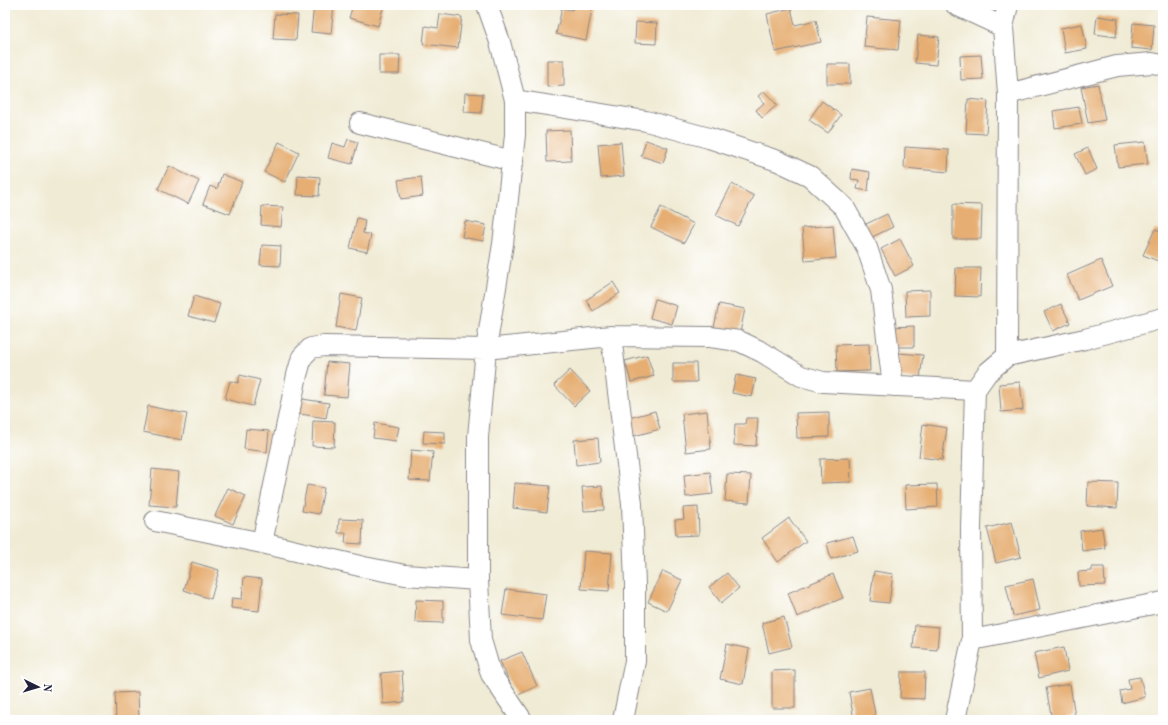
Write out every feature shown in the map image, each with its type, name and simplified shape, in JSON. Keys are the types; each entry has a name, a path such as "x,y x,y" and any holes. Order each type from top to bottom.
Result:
{"street":[{"path":"487,5 500,42 515,100 515,135 503,244 486,348 478,437 478,580 481,640 491,674 522,720"},
{"path":"956,5 1003,27"},
{"path":"1007,356 1008,94 1003,27 1008,5"},
{"path":"1008,94 1117,66 1152,63 1163,64"},
{"path":"515,100 646,121 716,140 778,161 810,176 844,208 868,248 881,290 893,386"},
{"path":"360,123 513,161"},
{"path":"955,720 972,640 972,528 975,390 987,373 1007,356 1085,339 1163,318"},
{"path":"262,543 297,375 302,357 311,348 324,346 486,348 611,336 710,337 739,341 762,352 801,376 823,382 975,390"},
{"path":"611,336 632,504 635,584 635,660 623,720"},
{"path":"156,521 405,575 478,580"},
{"path":"972,640 1163,602"}],"building":[{"path":"314,5 334,5 331,34 311,32"},
{"path":"353,5 384,5 378,26 349,18"},
{"path":"573,5 593,5 586,40 556,34 562,8 572,10"},
{"path":"791,8 795,25 816,20 821,42 775,52 767,14"},
{"path":"275,14 298,15 296,40 273,39"},
{"path":"440,14 462,17 458,48 423,44 425,26 438,28"},
{"path":"1097,16 1118,19 1116,37 1095,34"},
{"path":"867,17 901,20 898,50 864,47"},
{"path":"636,22 657,23 656,44 635,43"},
{"path":"1133,23 1154,25 1152,50 1131,48"},
{"path":"1082,24 1087,49 1065,53 1061,28"},
{"path":"918,35 939,37 936,65 915,63"},
{"path":"379,55 400,55 399,74 379,74"},
{"path":"981,55 983,79 961,80 960,56"},
{"path":"547,60 564,60 564,86 547,87"},
{"path":"827,64 850,64 850,84 827,84"},
{"path":"1098,84 1105,120 1088,123 1081,87"},
{"path":"764,91 777,105 762,118 756,110 764,103 758,96"},
{"path":"465,93 483,94 481,113 464,112"},
{"path":"968,99 988,101 986,134 966,133"},
{"path":"822,101 841,115 828,133 809,120"},
{"path":"1079,107 1082,124 1055,128 1053,111"},
{"path":"570,130 571,161 547,162 546,131"},
{"path":"348,139 358,142 352,164 328,158 332,143 345,147"},
{"path":"646,140 668,148 663,163 641,156"},
{"path":"279,142 299,152 285,182 264,172"},
{"path":"621,142 624,176 601,178 598,144"},
{"path":"1145,142 1148,164 1118,167 1115,145"},
{"path":"905,147 949,150 948,172 904,168"},
{"path":"1088,148 1097,169 1085,175 1075,154"},
{"path":"169,166 199,181 188,204 158,189"},
{"path":"852,169 870,172 868,191 857,189 859,180 851,179"},
{"path":"222,174 242,182 230,214 203,204 210,186 217,189"},
{"path":"298,175 320,177 319,196 297,195"},
{"path":"421,177 423,196 401,199 398,180"},
{"path":"732,184 754,196 738,226 716,215"},
{"path":"953,204 982,205 981,239 953,239"},
{"path":"262,206 283,207 281,227 261,225"},
{"path":"661,207 694,224 684,243 651,227"},
{"path":"887,214 893,227 866,240 860,227"},
{"path":"357,218 365,220 363,233 371,235 367,252 350,248"},
{"path":"465,221 486,225 483,241 462,237"},
{"path":"833,225 836,258 805,261 802,228"},
{"path":"1155,229 1163,232 1163,263 1143,255"},
{"path":"900,239 914,266 895,276 881,249"},
{"path":"262,245 281,246 280,266 260,265"},
{"path":"1101,260 1112,286 1078,300 1067,275"},
{"path":"956,268 981,268 980,297 955,296"},
{"path":"613,282 620,293 593,311 586,300"},
{"path":"930,290 930,316 906,317 905,291"},
{"path":"341,294 362,298 356,331 336,327"},
{"path":"194,296 220,304 214,323 188,316"},
{"path":"655,299 677,306 672,324 650,318"},
{"path":"719,304 745,309 739,337 713,332"},
{"path":"1061,304 1070,323 1053,331 1044,312"},
{"path":"914,326 914,347 891,347 891,327"},
{"path":"869,344 870,371 837,372 836,345"},
{"path":"899,353 923,355 920,379 896,377"},
{"path":"647,355 654,376 631,382 625,361"},
{"path":"327,362 350,364 347,397 324,395"},
{"path":"673,363 696,363 697,382 673,382"},
{"path":"570,370 590,391 574,406 554,385"},
{"path":"240,375 260,380 253,406 225,399 230,381 238,383"},
{"path":"736,375 756,379 752,397 732,393"},
{"path":"1020,382 1023,410 1001,412 999,384"},
{"path":"302,399 329,403 326,418 300,414"},
{"path":"148,406 187,414 182,440 143,432"},
{"path":"655,411 660,429 634,436 629,418"},
{"path":"707,411 711,449 686,452 682,414"},
{"path":"829,412 829,437 797,438 796,413"},
{"path":"746,418 758,418 756,446 734,445 735,424 745,424"},
{"path":"313,421 335,422 334,447 312,446"},
{"path":"375,423 399,427 396,441 373,438"},
{"path":"923,424 947,428 942,460 919,457"},
{"path":"246,429 269,431 267,452 244,449"},
{"path":"424,431 445,432 445,444 423,443"},
{"path":"598,438 600,462 576,465 574,440"},
{"path":"411,450 433,452 430,481 409,480"},
{"path":"850,458 851,482 821,483 820,459"},
{"path":"152,469 179,472 176,507 149,505"},
{"path":"710,472 713,494 686,497 684,475"},
{"path":"727,474 751,475 749,503 725,501"},
{"path":"1088,482 1118,483 1117,508 1087,506"},
{"path":"515,483 550,486 547,512 513,508"},
{"path":"937,484 938,507 906,509 905,485"},
{"path":"307,485 324,488 319,514 302,511"},
{"path":"602,486 604,510 584,511 582,487"},
{"path":"228,488 246,496 233,524 215,516"},
{"path":"698,507 699,535 676,536 675,520 684,519 683,508"},
{"path":"789,518 806,541 778,562 762,538"},
{"path":"339,519 363,520 362,544 345,543 346,533 338,533"},
{"path":"1012,522 1021,557 996,563 987,528"},
{"path":"1102,528 1105,548 1082,551 1080,531"},
{"path":"853,536 858,551 831,559 827,543"},
{"path":"584,551 612,553 609,591 581,589"},
{"path":"192,562 219,570 211,599 184,590"},
{"path":"1092,567 1104,567 1105,585 1079,586 1078,572 1092,571"},
{"path":"663,571 682,580 667,611 648,602"},
{"path":"874,571 893,574 889,603 870,601"},
{"path":"727,573 739,588 721,603 709,587"},
{"path":"833,574 843,598 797,617 788,593"},
{"path":"244,577 262,579 259,611 231,608 232,598 242,599"},
{"path":"1033,579 1040,610 1013,616 1006,585"},
{"path":"506,589 546,594 542,620 502,615"},
{"path":"416,600 443,601 443,623 415,622"},
{"path":"784,617 792,647 769,653 762,623"},
{"path":"915,625 939,627 937,650 913,648"},
{"path":"727,644 749,649 743,684 720,679"},
{"path":"1064,647 1068,671 1039,678 1034,653"},
{"path":"522,652 537,686 516,696 500,661"},
{"path":"795,670 795,708 772,708 772,671"},
{"path":"402,671 404,702 383,704 381,673"},
{"path":"901,672 925,672 924,699 900,698"},
{"path":"1140,677 1145,697 1122,703 1120,691 1130,689 1128,679"},
{"path":"1070,684 1075,716 1052,720 1046,688"},
{"path":"870,688 876,719 854,720 849,692"},
{"path":"138,692 139,720 116,720 115,693"}]}
